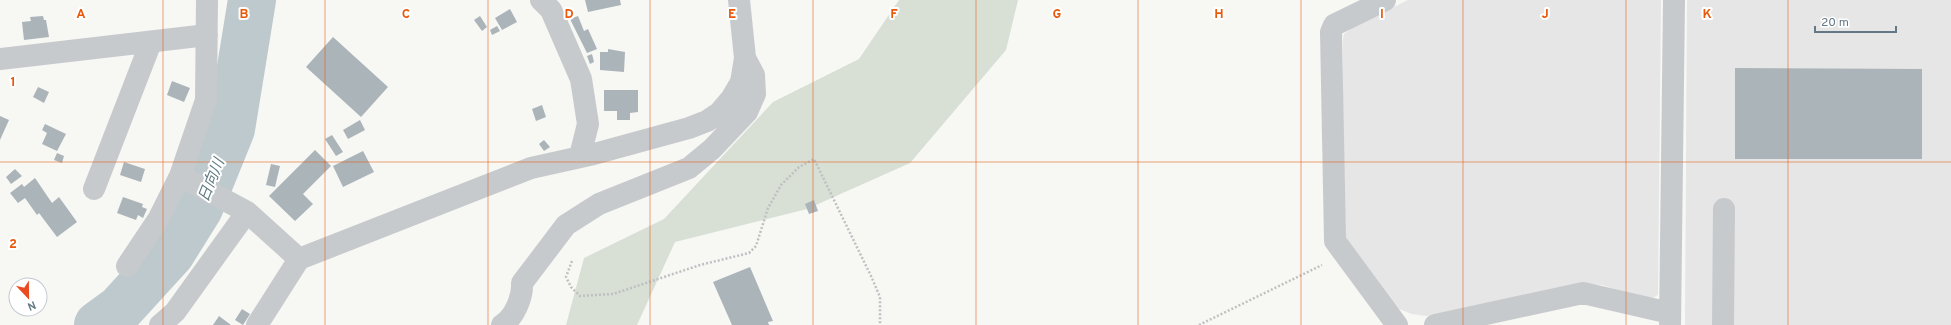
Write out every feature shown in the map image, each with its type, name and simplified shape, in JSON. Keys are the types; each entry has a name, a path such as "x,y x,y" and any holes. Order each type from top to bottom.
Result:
{"street":[{"path":"127,266 185,178 206,100 207,0"},
{"path":"541,0 551,10 581,79 588,124 580,156"},
{"path":"257,325 299,258 531,168 689,128 707,121 719,113 731,100 741,82 745,58 739,0"},
{"path":"1385,0 1334,25 1331,32 1335,241 1397,325"},
{"path":"1435,325 1583,293 1670,319 1674,0"},
{"path":"0,59 207,35"},
{"path":"94,188 150,42"},
{"path":"502,325 508,322 523,292 522,284 566,225 599,204 689,168 712,149 747,112 755,94 754,75 745,58"},
{"path":"185,178 242,209 299,258"},
{"path":"160,325 175,312 242,209"},
{"path":"1723,325 1724,209"}],"path":[{"path":"575,256 568,268 566,276 571,287 580,296 591,296 613,294 700,265 748,253 756,246 768,208 780,185 799,167 814,159 880,297 880,325"},
{"path":"1199,325 1344,255"}],"shaded area":[{"path":"899,0 1018,0 1006,50 910,163 807,209 675,242 637,325 566,325 584,258 664,219 773,102 859,59"},
{"path":"1408,0 1661,0 1658,295 1649,300 1602,285 1574,284 1426,316 1412,314 1399,309 1387,299 1343,235 1343,39 1344,34 1353,27"},
{"path":"1687,0 1951,0 1951,325 1685,325"}],"building":[{"path":"585,0 620,0 621,5 588,12"},
{"path":"510,9 517,22 502,30 495,18"},
{"path":"43,16 44,20 46,20 49,37 24,40 22,22 31,21 30,17"},
{"path":"480,16 487,27 482,31 474,20"},
{"path":"578,16 584,31 588,29 597,49 587,53 570,19"},
{"path":"497,26 500,31 492,35 490,30"},
{"path":"333,37 388,87 361,117 306,67"},
{"path":"608,49 625,52 624,72 600,70 600,52 608,52"},
{"path":"592,54 594,62 590,64 587,56"},
{"path":"1735,68 1922,69 1922,159 1735,159"},
{"path":"172,81 190,88 184,102 167,95"},
{"path":"38,87 49,92 44,103 33,97"},
{"path":"604,90 638,90 638,112 630,113 630,120 617,120 617,111 604,111"},
{"path":"542,105 546,117 536,121 532,109"},
{"path":"0,116 9,120 0,140"},
{"path":"360,120 365,130 348,139 343,130"},
{"path":"45,124 66,134 57,151 42,144 47,133 42,130"},
{"path":"332,135 343,152 336,156 325,139"},
{"path":"544,140 550,147 544,151 539,144"},
{"path":"315,150 331,166 303,194 313,204 295,221 269,196"},
{"path":"363,151 374,172 343,187 333,166"},
{"path":"57,153 64,156 62,163 54,160"},
{"path":"124,162 145,169 141,182 120,175"},
{"path":"271,164 280,166 275,187 266,185"},
{"path":"15,169 22,176 11,184 6,177"},
{"path":"35,178 52,203 59,197 77,222 57,237 39,213 37,215 25,198 18,203 10,193 22,184 24,187"},
{"path":"123,197 143,204 142,207 147,209 143,218 138,215 136,220 117,213"},
{"path":"814,200 818,211 809,214 805,204"},
{"path":"750,267 773,321 768,322 769,325 732,325 713,282"},
{"path":"242,309 250,314 243,325 235,320"},
{"path":"219,316 231,325 213,325"}],"waterway":[{"name":"日向川","path":"98,325 120,309 171,253 199,208 231,129 252,0"}]}
